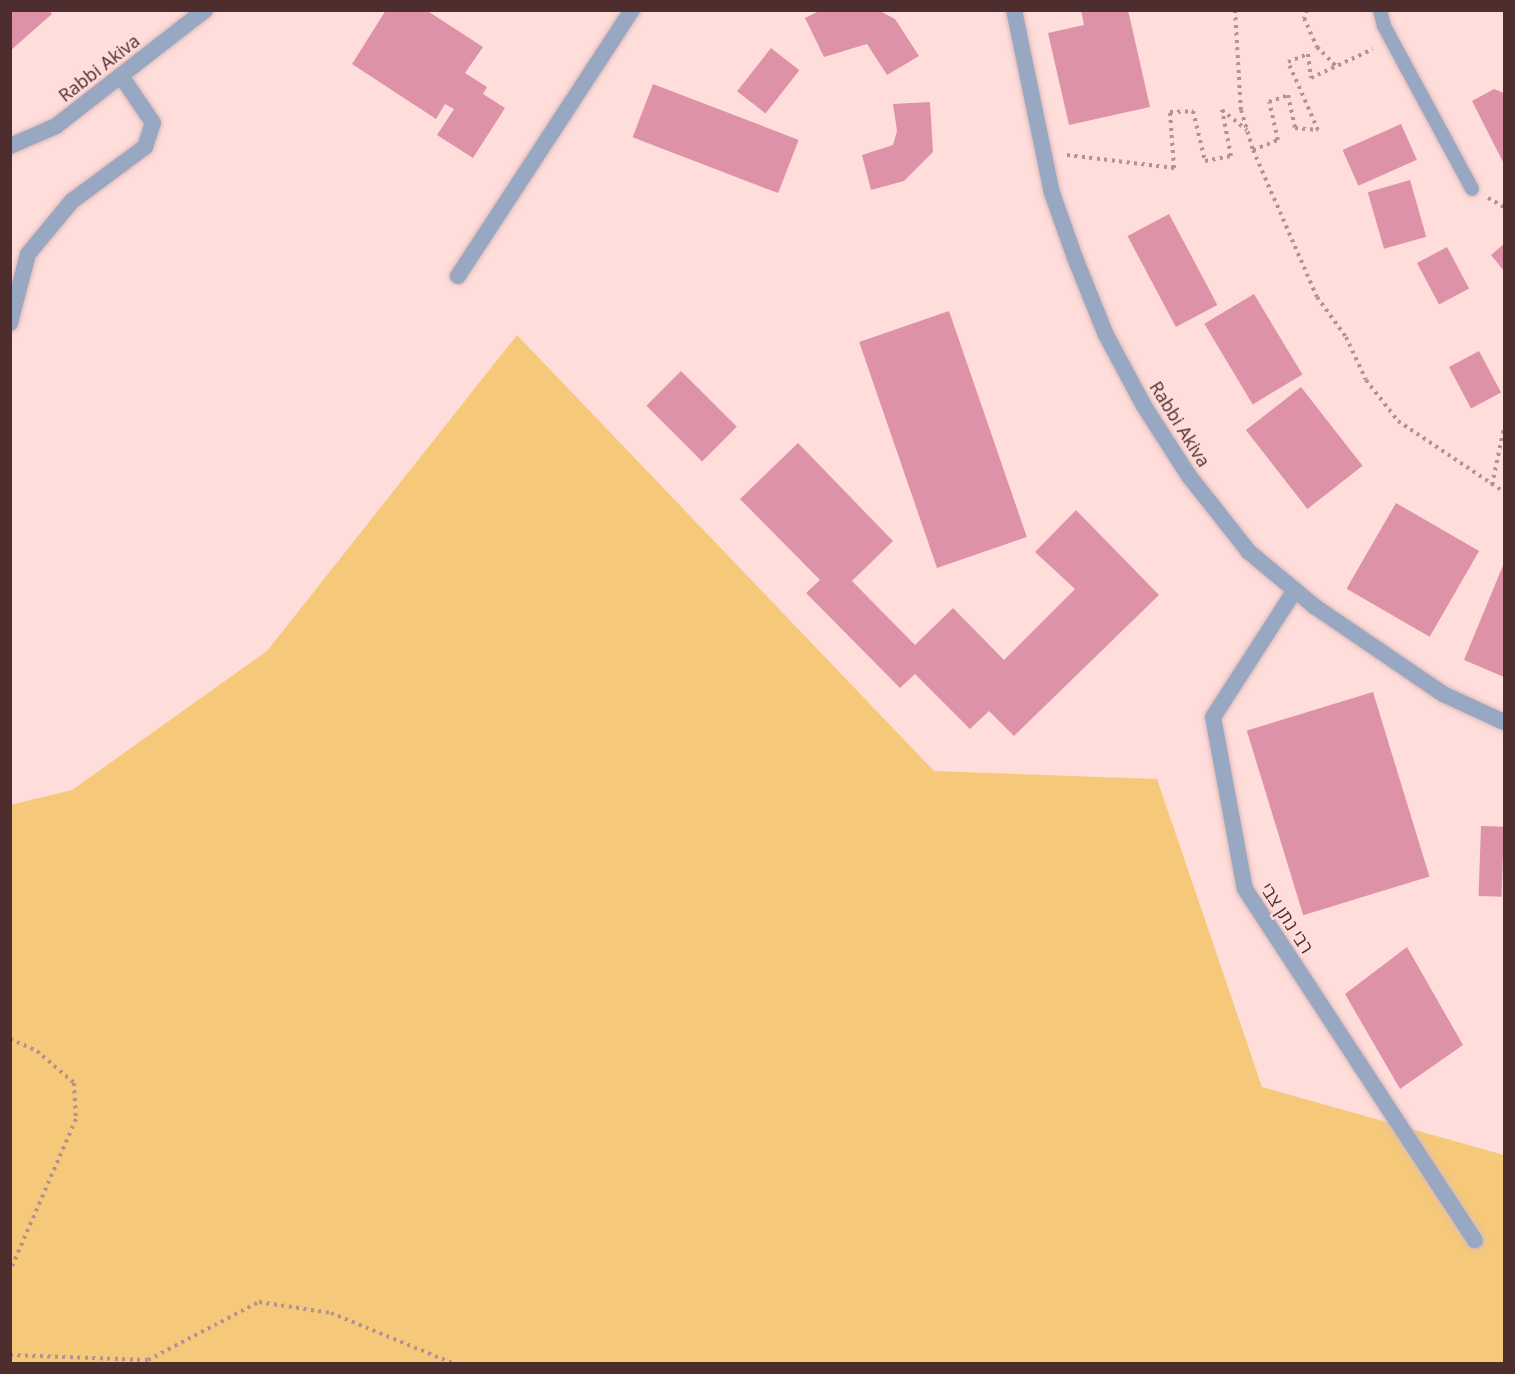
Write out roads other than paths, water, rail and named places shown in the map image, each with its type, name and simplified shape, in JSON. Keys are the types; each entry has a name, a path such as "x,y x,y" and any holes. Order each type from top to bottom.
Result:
{"street":[{"name":"Rabbi Akiva","path":"10,146 56,126 205,10"},
{"path":"458,276 632,10"},
{"name":"Rabbi Akiva","path":"1014,10 1052,193 1075,258 1106,335 1144,406 1189,476 1250,552 1294,590 1443,694 1504,722"},
{"path":"10,323 28,254 72,201 145,147 153,123 121,76"},
{"name":"רבי נתן צבי","path":"1294,590 1213,717 1245,889 1475,1241"}],"lane":[{"path":"1380,10 1394,45 1472,189"}]}
